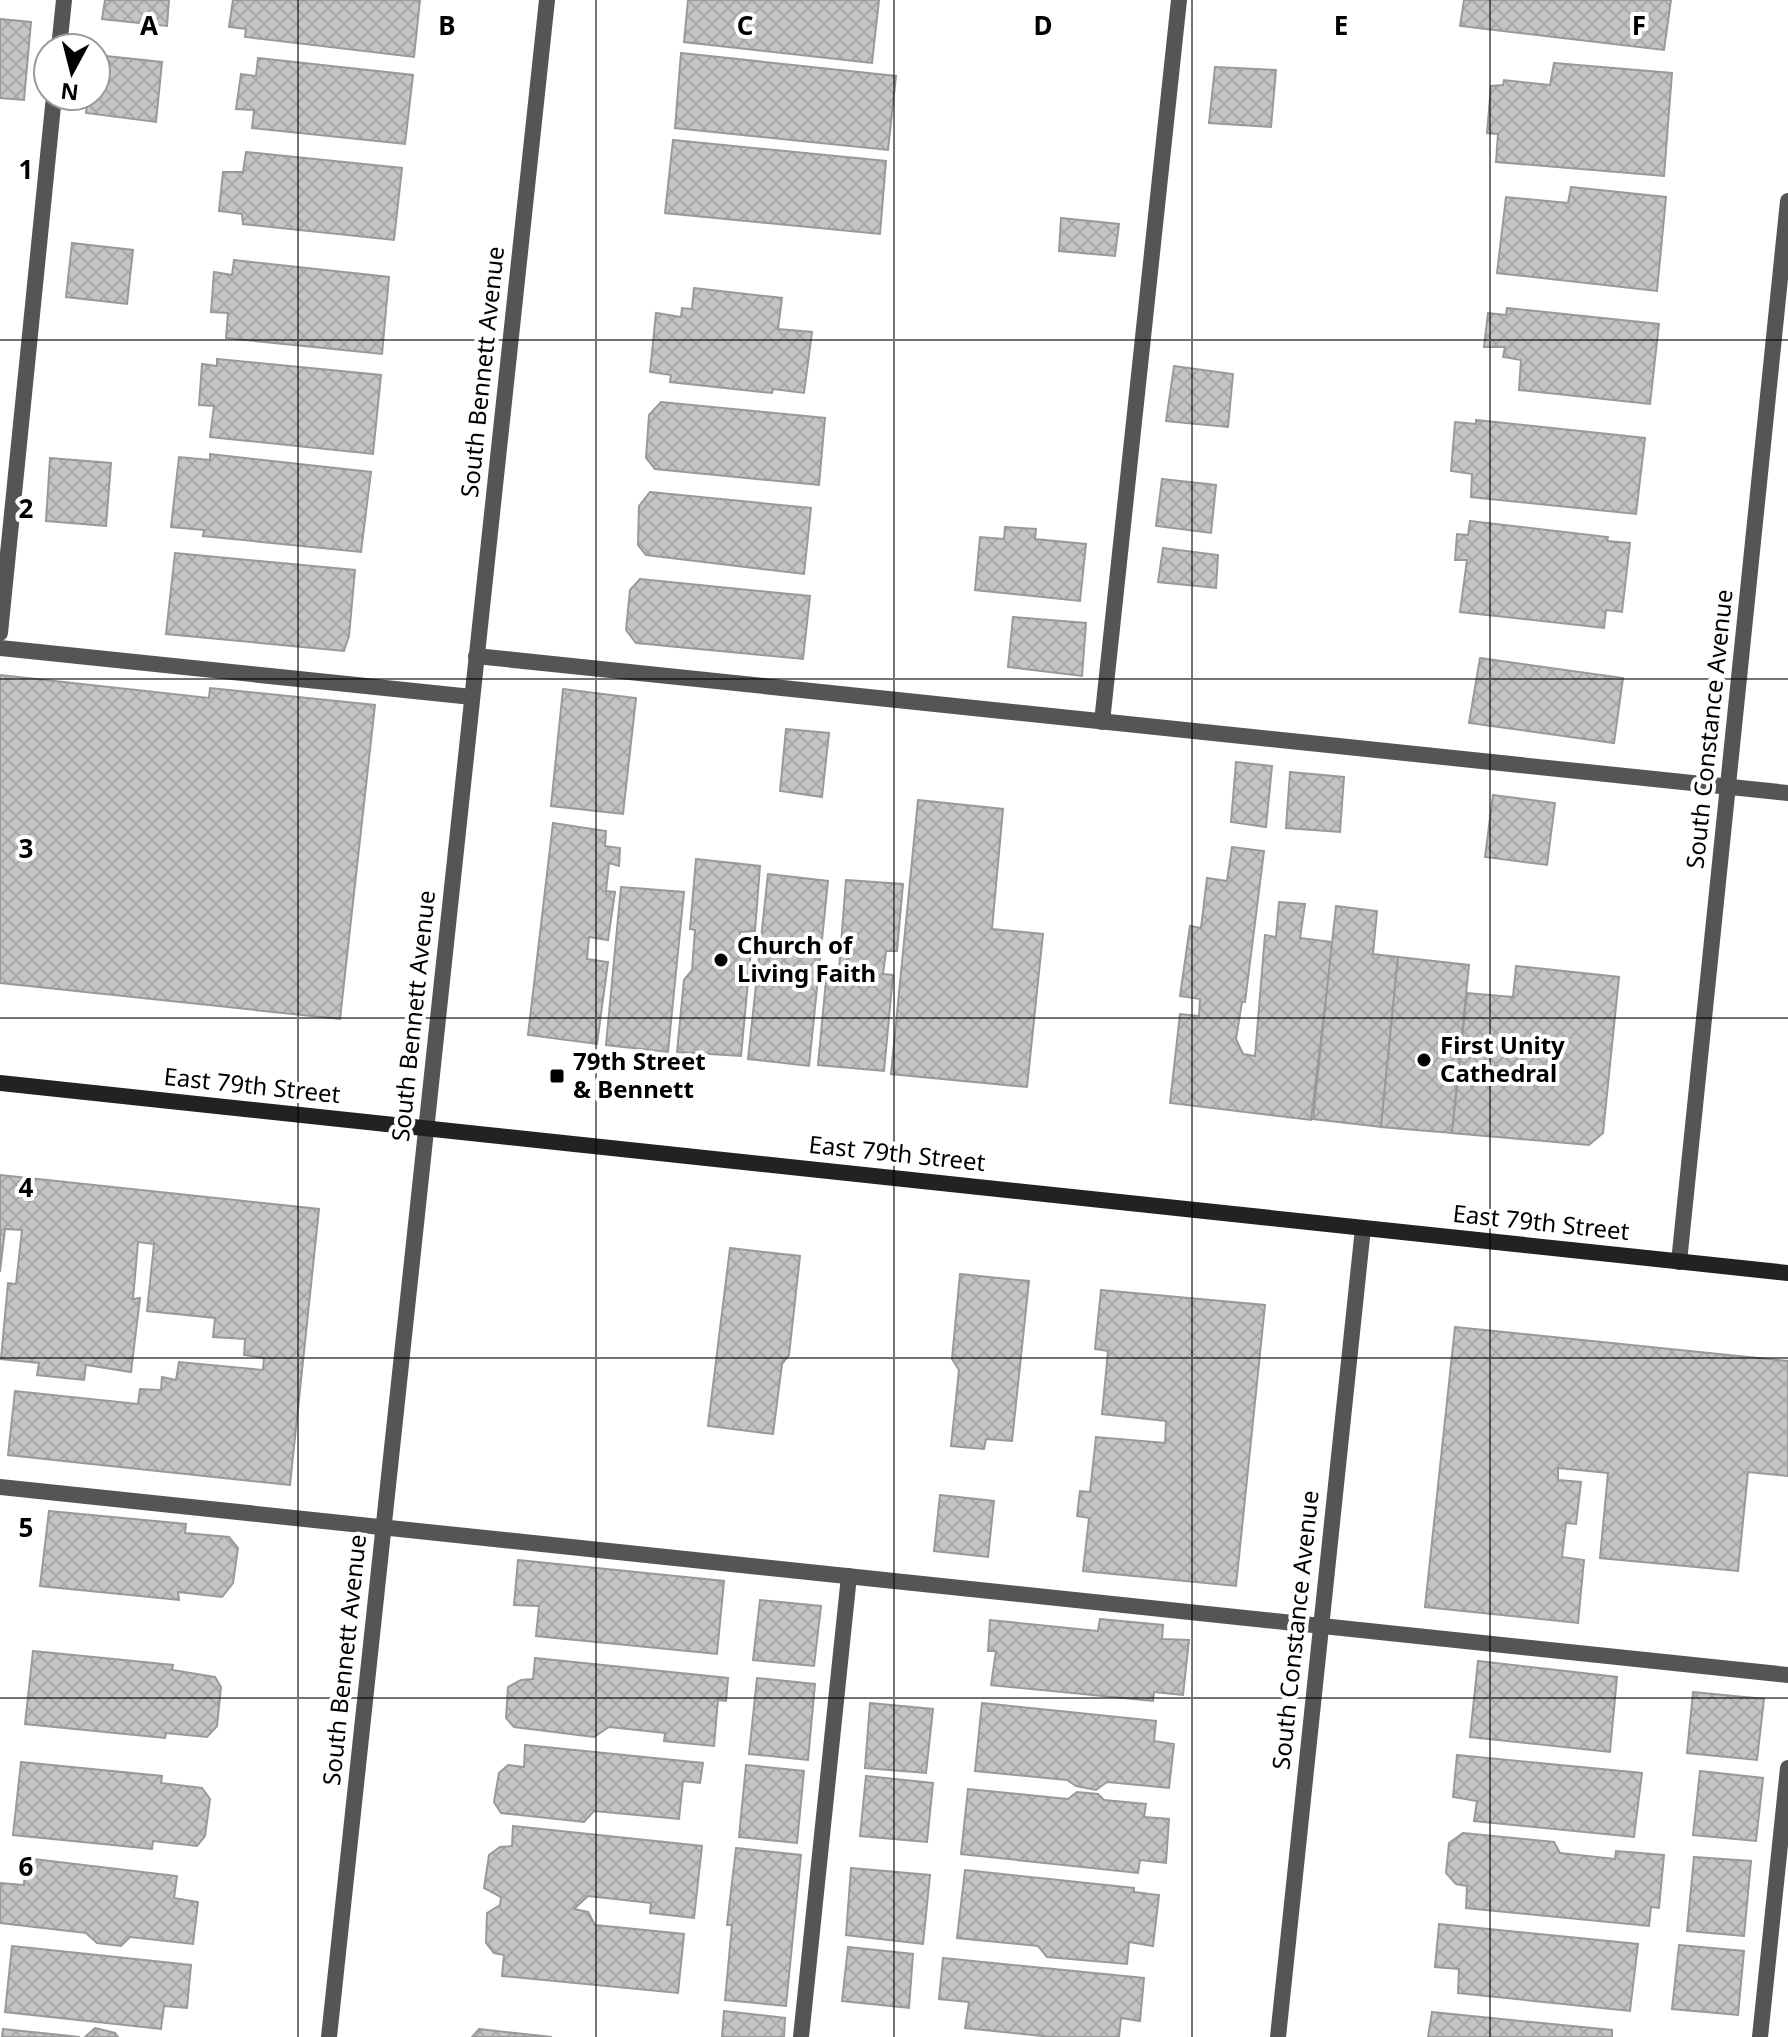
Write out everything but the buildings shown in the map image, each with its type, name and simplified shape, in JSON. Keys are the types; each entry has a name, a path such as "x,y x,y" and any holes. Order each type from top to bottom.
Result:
{"main road":[{"name":"East 79th Street","path":"0,1083 1788,1273"}],"street":[{"path":"61,32 64,0"},
{"name":"South Bennett Avenue","path":"329,2037 547,0"},
{"path":"1102,722 1179,0"},
{"path":"0,633 52,112"},
{"name":"South Constance Avenue","path":"1679,1262 1788,201"},
{"path":"0,648 472,697"},
{"path":"476,656 1788,793"},
{"name":"South Constance Avenue","path":"1278,2037 1363,1228"},
{"path":"0,1487 1788,1675"},
{"path":"801,2037 849,1576"},
{"path":"1760,2037 1788,1768"}],"place":[{"name":"Church of Living Faith","path":"721,960"},
{"name":"First Unity Cathedral","path":"1424,1060"},
{"name":"79th Street & Bennett","path":"557,1076"}]}
